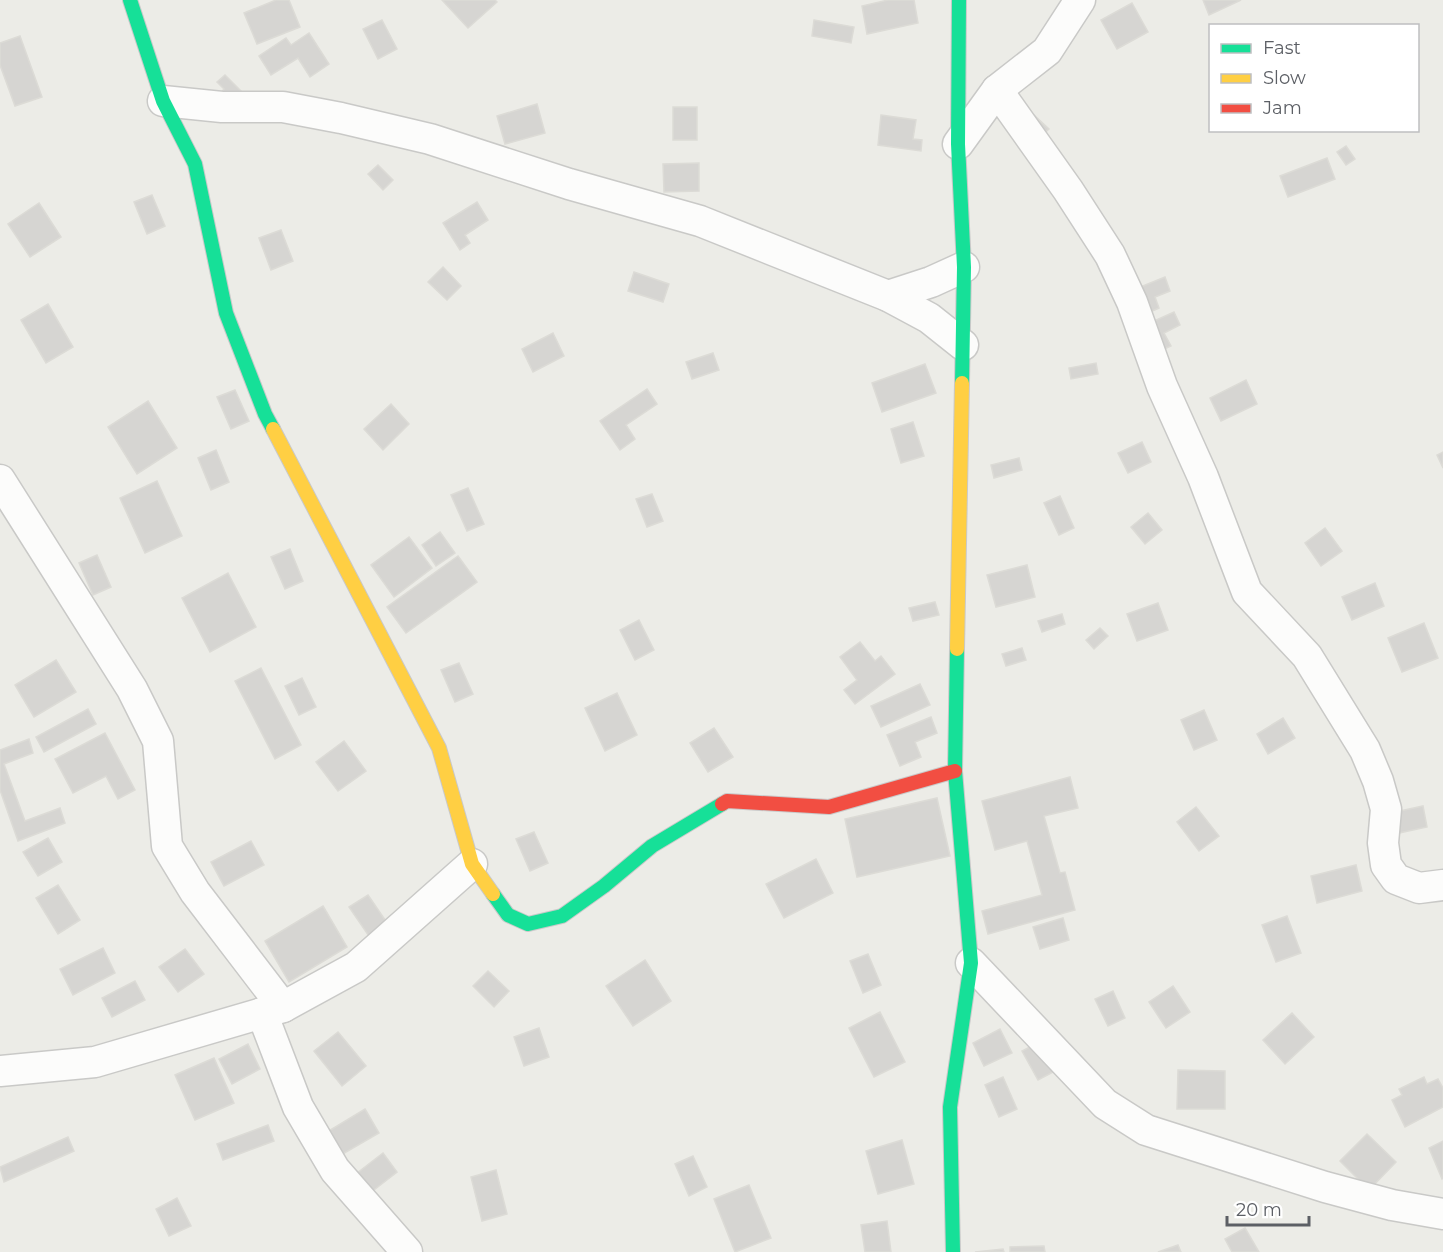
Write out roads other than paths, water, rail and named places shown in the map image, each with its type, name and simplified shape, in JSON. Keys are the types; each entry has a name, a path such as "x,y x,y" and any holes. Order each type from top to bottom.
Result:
{"street":[{"path":"130,0 163,101 195,164 226,313 265,414 439,748 472,864 508,915 528,924 562,916 604,886 652,846 727,801 829,807 954,771"},
{"path":"953,1252 950,1107 971,963 954,771 964,267 958,144 959,0"},
{"path":"958,144 997,90 1047,51 1080,0"},
{"path":"997,90 1068,190 1110,255 1132,302 1162,386 1203,477 1247,591 1307,656 1365,750 1378,781 1386,809 1383,843 1386,865 1396,879 1419,888 1443,885"},
{"path":"163,101 222,107 283,107 341,118 430,139 569,184 700,221 888,296 929,318 963,345"},
{"path":"888,296 931,282 964,267"},
{"path":"0,480 132,689 158,741 166,846 272,1010 298,1107 335,1170 407,1252"},
{"path":"0,1071 95,1062 272,1010 356,967 472,864"},
{"path":"971,963 1105,1104 1146,1130 1325,1187 1392,1205 1443,1214"}]}
